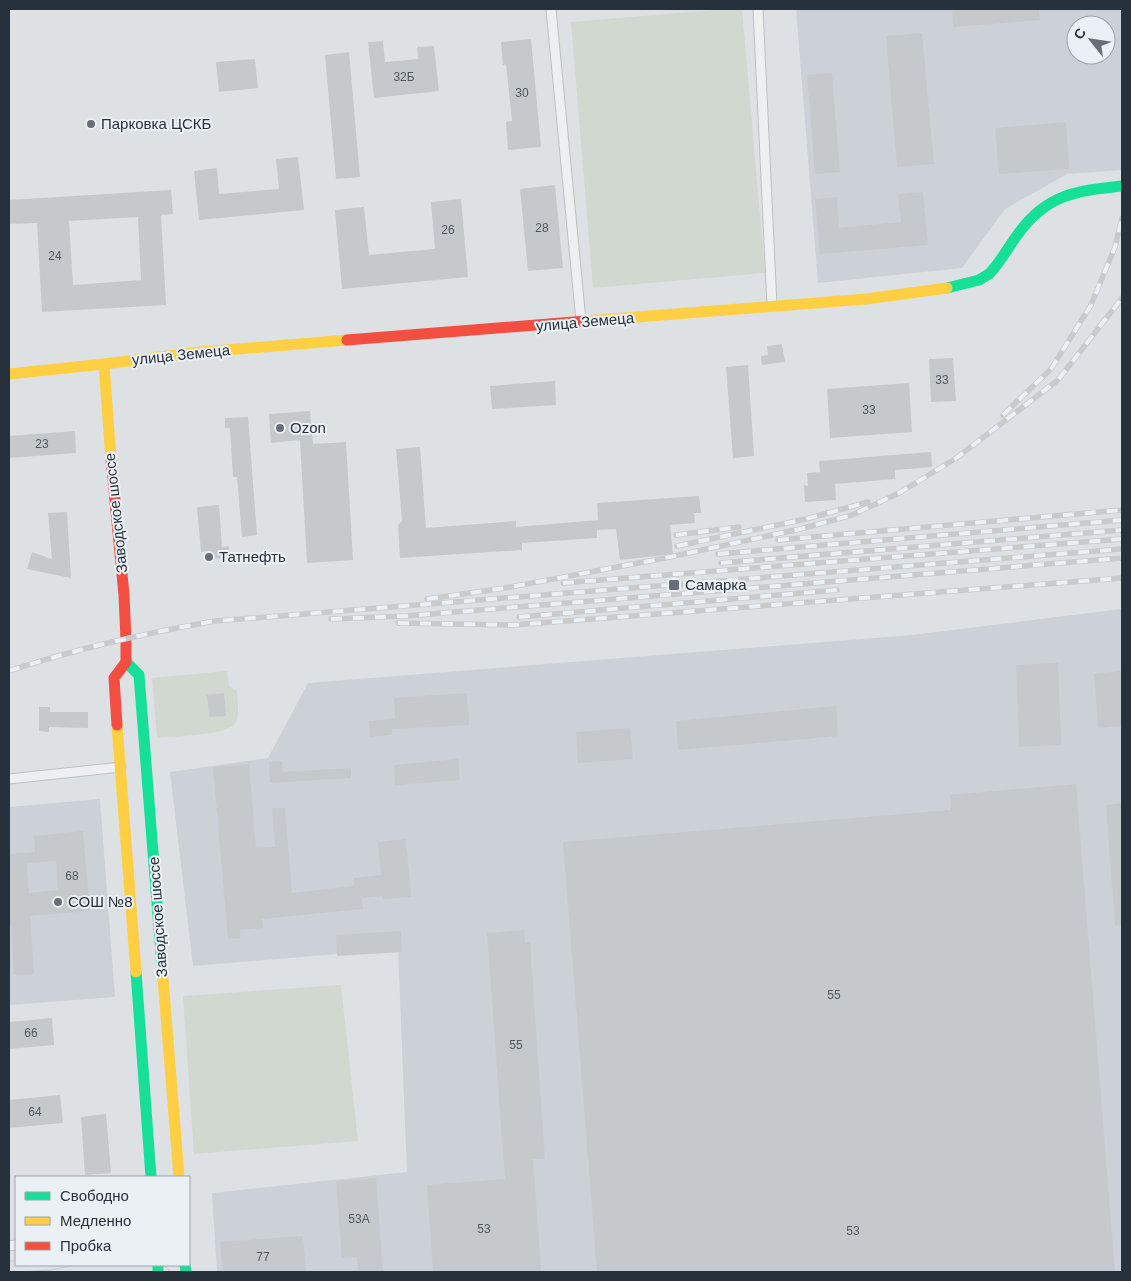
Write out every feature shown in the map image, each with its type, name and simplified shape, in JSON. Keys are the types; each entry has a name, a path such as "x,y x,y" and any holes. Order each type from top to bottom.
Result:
{"main road":[{"name":"улица Земеца","path":"9,374 172,355 866,299 931,290 970,282 988,275 1033,214 1054,198 1076,191 1122,186"},
{"name":"Заводское шоссе","path":"104,364 124,595 126,662 114,678 151,1176"},
{"name":"Заводское шоссе","path":"126,662 139,675 179,1176"}],"street":[{"path":"551,9 581,321"},
{"path":"758,9 772,306"},
{"path":"9,779 121,767"}],"shaded area":[{"path":"742,9 765,273 593,288 571,22"},
{"path":"796,9 1122,9 1122,170 1067,174 1005,209 962,268 818,283"},
{"path":"1122,609 1122,1272 217,1272 212,1193 407,1172 398,949 193,966 170,772 268,758 308,683 912,635"},
{"path":"227,671 229,686 237,691 237,719 231,727 212,733 157,738 152,678"},
{"name":"СОШ №8","path":"100,799 115,997 9,1005 9,807"},
{"path":"341,985 358,1141 194,1154 183,996"}],"building":[{"path":"952,9 1039,9 1040,20 953,27"},
{"path":"922,33 934,164 897,167 886,36"},
{"path":"531,39 541,147 508,150 506,122 512,121 506,64 503,65 501,42"},
{"path":"383,41 385,62 418,59 417,47 434,46 439,91 374,98 368,42"},
{"path":"349,52 360,177 336,179 325,55"},
{"path":"255,59 258,88 219,92 216,62"},
{"path":"832,73 840,172 815,174 807,75"},
{"path":"1066,122 1069,169 999,174 995,128"},
{"path":"298,157 304,210 199,220 194,171 217,168 219,194 279,189 276,159"},
{"path":"555,185 563,268 528,271 520,189"},
{"path":"171,190 173,214 161,215 166,305 42,312 37,223 9,224 9,200","holes":["138,217 141,280 73,285 69,221"]},
{"path":"923,192 928,245 820,254 815,199 837,197 839,228 901,222 898,194"},
{"path":"461,199 468,277 342,289 335,210 364,207 369,255 435,249 431,202"},
{"path":"782,344 785,362 762,365 761,356 768,355 767,346"},
{"path":"953,358 956,401 931,402 929,359"},
{"path":"748,365 754,456 733,458 726,367"},
{"path":"555,381 556,405 492,409 490,386"},
{"path":"909,383 912,432 830,438 827,389"},
{"path":"310,411 313,444 346,442 353,560 307,563 300,440 271,443 269,414"},
{"path":"248,417 257,535 242,537 237,477 233,477 230,428 225,428 225,418"},
{"path":"75,431 76,453 9,458 9,436"},
{"path":"420,447 426,528 516,521 516,527 598,520 597,503 699,496 701,513 694,513 695,523 670,525 673,554 620,560 616,529 597,530 597,538 522,543 522,550 400,558 398,525 402,521 396,449"},
{"path":"931,452 932,467 895,470 895,479 835,484 836,500 805,502 804,485 808,486 807,473 820,472 819,461"},
{"path":"219,505 222,547 229,546 230,558 207,559 206,551 201,552 197,507"},
{"path":"67,512 71,578 27,569 32,552 52,559 48,513"},
{"path":"1058,663 1061,745 1019,747 1016,665"},
{"path":"1122,671 1122,726 1098,728 1094,674"},
{"path":"224,693 226,716 209,717 207,695"},
{"path":"467,693 469,725 392,729 392,735 370,737 369,721 395,719 394,698"},
{"path":"836,706 838,736 678,750 676,721"},
{"path":"39,707 50,707 50,712 88,712 88,728 49,727 49,732 39,731"},
{"path":"630,728 633,759 578,763 576,732"},
{"path":"458,759 460,780 395,785 394,765"},
{"path":"282,761 283,772 351,768 351,778 270,783 269,762"},
{"path":"249,764 256,848 275,847 272,808 285,808 292,893 354,886 353,878 381,875 378,842 406,839 411,897 383,899 383,896 362,898 363,909 262,919 263,928 240,930 240,938 228,939 213,767"},
{"path":"1076,784 1115,1272 597,1272 563,842 951,810 950,795"},
{"path":"1122,803 1122,925 1115,926 1106,805"},
{"path":"83,831 90,911 30,916 34,974 14,975 11,926 9,926 9,854 35,852 34,836","holes":["56,861 58,890 29,893 27,863"]},
{"path":"524,930 525,942 530,942 545,1159 533,1159 541,1272 433,1272 427,1185 505,1179 487,933"},
{"path":"401,931 402,952 337,956 336,935"},
{"path":"52,1018 54,1045 9,1049 9,1022"},
{"path":"60,1095 63,1123 9,1128 9,1100"},
{"path":"106,1114 111,1173 85,1175 81,1117"},
{"path":"376,1178 383,1272 358,1272 357,1257 342,1258 336,1181"},
{"path":"303,1236 306,1272 223,1272 220,1242"}],"tram line":[{"path":"9,1261 15,1261"},
{"path":"15,1272 51,1270 71,1266"},
{"path":"165,1266 171,1272"}],"railway":[{"path":"1003,415 1051,369 1091,305 1115,247 1122,218"},
{"path":"427,599 505,588 665,558 800,529 852,515 899,493 955,459 1058,380 1122,298"},
{"path":"677,546 806,519 868,502"},
{"path":"778,540 1122,510"},
{"path":"718,554 1122,520"},
{"path":"676,535 739,527"},
{"path":"721,563 1122,530"},
{"path":"563,583 1122,539"},
{"path":"9,671 111,642 215,621 1122,549"},
{"path":"331,619 406,616 1122,558"},
{"path":"398,623 514,625 1122,578"},
{"path":"519,617 837,590"}],"traffic: fast":[{"path":"947,288 979,280 989,274 1029,221 1040,210 1052,203 1077,193 1122,186"},
{"path":"126,662 139,675 162,966"},
{"path":"136,972 151,1176"},
{"path":"158,1266 158,1272"},
{"path":"185,1266 186,1272"}],"traffic: slow":[{"path":"586,321 866,299 947,288"},
{"path":"104,364 201,352 347,340"},
{"path":"9,374 104,364 111,459"},
{"path":"117,725 136,972"},
{"path":"162,966 179,1176"}],"traffic: jam":[{"path":"347,340 586,321"},
{"path":"111,459 124,595 126,640 126,662 114,678 117,725"}],"place":[{"name":"Парковка ЦСКБ","path":"91,124"},
{"name":"Ozon","path":"280,428"},
{"name":"Татнефть","path":"209,557"},
{"name":"Самарка","path":"674,585"},
{"name":"СОШ №8","path":"58,902"}]}
